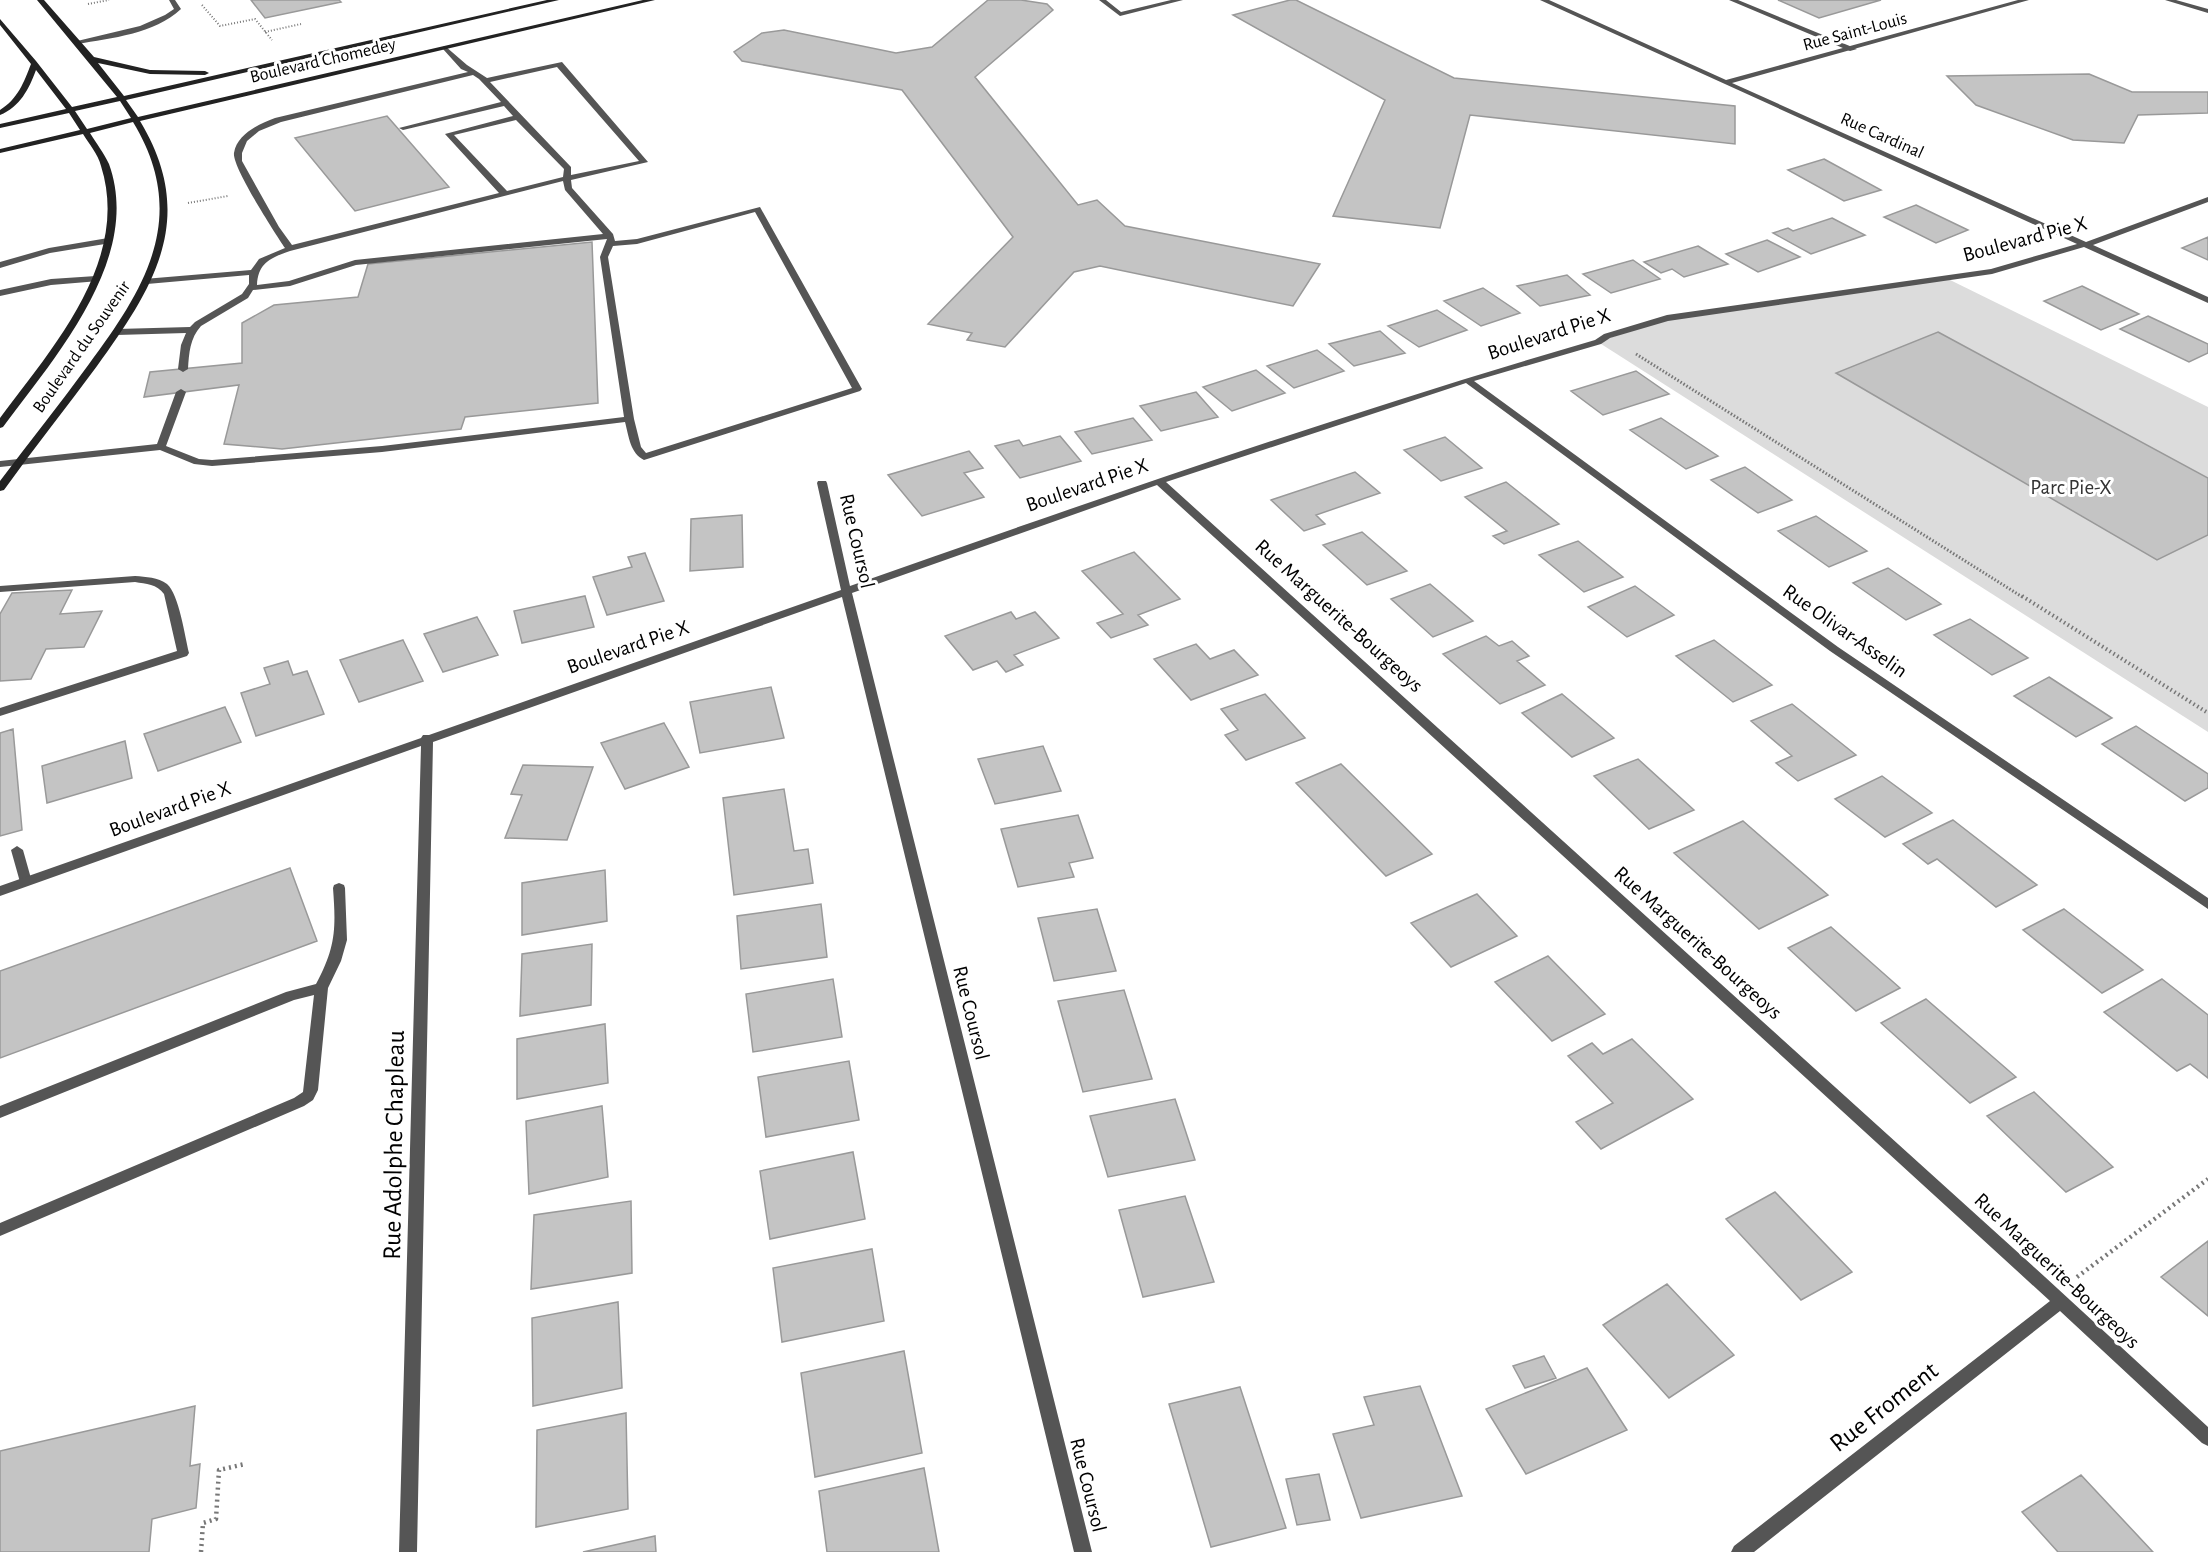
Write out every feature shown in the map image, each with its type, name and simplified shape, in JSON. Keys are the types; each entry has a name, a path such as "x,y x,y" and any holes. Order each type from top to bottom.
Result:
{"street":[{"name":"Boulevard du Souvenir","path":"0,488 117,332 147,281 160,243 162,196 155,160 122,98 40,0"},
{"path":"77,42 132,31 152,24 178,9 172,0"},
{"name":"Boulevard Chomedey","path":"0,126 556,0"},
{"name":"Boulevard Chomedey","path":"0,151 652,0"},
{"path":"1102,0 1120,14 1180,0"},
{"name":"Rue Cardinal","path":"1544,0 2208,300"},
{"path":"1732,0 1853,49"},
{"name":"Rue Saint-Louis","path":"1726,82 2026,0"},
{"path":"2168,0 2208,11"},
{"name":"Boulevard du Souvenir","path":"0,21 71,110 105,164 111,186 112,213 108,241 96,279 86,300 0,425"},
{"path":"445,48 464,68 485,81 568,169 568,188 611,240"},
{"path":"91,59 160,73 236,72"},
{"path":"0,113 12,106 21,96 34,64"},
{"path":"147,281 252,272 263,261 290,249 504,193 644,162 559,64 485,81"},
{"path":"290,249 275,227 238,160 237,153 250,134 278,120 474,73"},
{"path":"403,128 506,103"},
{"path":"504,193 449,134 518,117"},
{"name":"Boulevard Pie X","path":"0,891 1159,481 1467,380 1598,342 1607,336 1666,318 1992,271 2087,244 2208,199"},
{"path":"251,288 267,288 290,283 355,263 611,240 637,241 757,209 857,389 644,457 633,438 629,419 604,257 611,240"},
{"path":"0,264 108,241"},
{"path":"183,369 186,342 192,330 198,324 245,296 251,288 252,272"},
{"path":"0,294 51,282 96,279"},
{"path":"117,332 192,330"},
{"name":"Rue Olivar-Asselin","path":"1467,380 1834,649 2208,904"},
{"path":"161,447 181,392"},
{"path":"0,464 18,464 161,447 197,462 223,463 382,448 629,419"},
{"name":"Rue Marguerite-Bourgeoys","path":"1159,481 2208,1438"},
{"name":"Rue Coursol","path":"822,483 846,590 1083,1552"},
{"path":"0,589 120,579 152,582 164,587 169,594 183,653 0,712"},
{"name":"Rue Adolphe Chapleau","path":"408,1552 428,738"},
{"path":"17,850 26,882"},
{"path":"0,1230 308,1096 311,1090 321,988 336,960 341,940 339,888"},
{"path":"0,1112 291,996 321,988"},
{"name":"Rue Froment","path":"1740,1552 2060,1302"}],"path":[{"path":"88,4 108,0"},
{"path":"198,0 220,26 255,19 277,45"},
{"path":"266,32 301,24"},
{"path":"188,203 218,197"},
{"path":"1607,336 2208,713"},
{"path":"2077,1278 2208,1179"},
{"path":"201,1552 203,1522 216,1519 219,1470 245,1464"}],"green space":[{"name":"Parc Pie-X","path":"1946,278 2208,407 2208,732 1598,342 1667,318"}],"building":[{"path":"251,0 339,0 341,2 265,18"},
{"path":"988,0 1021,0 1047,4 1053,10 975,77 1078,205 1097,200 1125,226 1320,264 1293,306 1100,266 1074,272 1005,347 967,340 972,333 928,324 1013,237 902,90 742,61 734,52 762,33 784,30 896,53 932,47"},
{"path":"1296,0 1454,78 1735,106 1735,144 1470,115 1440,228 1333,216 1385,100 1233,15"},
{"path":"1778,0 1881,0 1819,18"},
{"path":"2089,74 2132,92 2208,92 2208,113 2138,115 2124,143 2073,140 1976,105 1947,76"},
{"path":"387,116 449,187 355,211 295,138"},
{"path":"1824,159 1881,190 1844,201 1788,170"},
{"path":"1916,205 1968,230 1936,243 1884,217"},
{"path":"1832,218 1865,235 1811,254 1773,233 1788,228 1793,231"},
{"path":"2208,237 2208,260 2182,248"},
{"path":"1767,240 1800,257 1758,272 1726,254"},
{"path":"592,242 598,403 465,417 461,429 282,449 224,444 239,385 144,397 150,372 242,363 242,323 274,305 358,297 368,264"},
{"path":"1698,246 1728,264 1684,277 1672,269 1661,273 1644,262"},
{"path":"1633,260 1660,279 1611,293 1583,274"},
{"path":"1567,275 1590,295 1540,306 1517,286"},
{"path":"2082,286 2139,314 2101,330 2044,301"},
{"path":"1483,288 1520,313 1481,326 1444,301"},
{"path":"1437,310 1467,330 1419,347 1388,326"},
{"path":"2148,316 2208,344 2208,353 2189,362 2120,329"},
{"path":"1380,331 1405,353 1354,366 1329,344"},
{"path":"1938,332 2208,478 2208,535 2157,560 1836,373"},
{"path":"1317,350 1344,371 1294,388 1267,366"},
{"path":"1256,370 1285,393 1232,411 1203,387"},
{"path":"1636,371 1669,394 1603,415 1571,391"},
{"path":"1196,392 1218,417 1161,431 1140,406"},
{"path":"1133,418 1152,440 1092,454 1075,432"},
{"path":"1661,418 1718,456 1686,469 1630,430"},
{"path":"1060,436 1081,461 1020,478 995,446 1019,440 1023,446"},
{"path":"1445,437 1482,468 1441,481 1404,450"},
{"path":"969,451 983,468 964,473 984,497 922,516 888,475"},
{"path":"1745,467 1792,500 1758,513 1711,480"},
{"path":"1355,472 1380,493 1316,515 1325,524 1304,531 1271,500"},
{"path":"1506,482 1559,524 1504,544 1493,536 1507,531 1465,497"},
{"path":"742,515 743,567 690,571 691,519"},
{"path":"1816,516 1867,551 1829,567 1778,531"},
{"path":"1362,532 1407,571 1367,585 1323,545"},
{"path":"1578,541 1623,577 1584,592 1539,555"},
{"path":"1134,552 1180,599 1138,615 1148,625 1111,638 1097,623 1123,614 1082,571"},
{"path":"645,553 664,601 607,615 593,577 632,567 628,557"},
{"path":"1888,568 1941,604 1906,620 1853,583"},
{"path":"1430,584 1473,621 1433,637 1391,599"},
{"path":"1635,586 1674,615 1627,637 1588,607"},
{"path":"72,590 60,614 102,611 84,647 46,649 31,679 0,681 0,614 12,593"},
{"path":"585,596 594,627 522,643 514,611"},
{"path":"1011,612 1016,619 1035,612 1059,638 1014,655 1023,665 1006,672 997,661 973,670 945,636"},
{"path":"477,617 498,655 443,672 424,634"},
{"path":"1970,619 2028,658 1992,675 1934,635"},
{"path":"1486,636 1499,646 1512,641 1529,656 1517,661 1545,685 1500,704 1443,654"},
{"path":"403,640 423,681 359,702 340,660"},
{"path":"1714,640 1772,685 1733,702 1676,656"},
{"path":"1196,644 1210,659 1234,650 1258,675 1191,700 1154,659"},
{"path":"288,661 293,675 307,671 324,714 256,736 241,693 270,684 264,668"},
{"path":"2049,677 2112,718 2076,737 2014,696"},
{"path":"771,687 784,738 700,753 690,702"},
{"path":"1265,694 1305,738 1246,760 1225,735 1238,730 1221,709"},
{"path":"1562,694 1614,738 1572,757 1522,713"},
{"path":"1792,704 1856,755 1798,781 1776,763 1792,756 1751,721"},
{"path":"225,707 241,742 158,771 144,734"},
{"path":"664,723 689,767 625,789 601,743"},
{"path":"2136,726 2208,774 2208,788 2185,801 2102,744"},
{"path":"13,729 22,830 0,836 0,733"},
{"path":"125,741 132,778 47,803 42,766"},
{"path":"1043,746 1061,791 995,804 978,759"},
{"path":"1638,759 1694,810 1649,829 1594,776"},
{"path":"1341,764 1432,854 1386,876 1296,783"},
{"path":"523,765 593,767 567,840 505,838 522,795 511,794"},
{"path":"1882,776 1932,813 1885,837 1835,799"},
{"path":"784,789 794,851 808,849 813,883 734,895 723,798"},
{"path":"1078,815 1093,858 1069,863 1074,877 1018,887 1001,829"},
{"path":"1953,820 2037,885 1996,907 1937,859 1928,864 1903,844"},
{"path":"1743,821 1828,895 1759,929 1674,853"},
{"path":"290,868 317,941 0,1058 0,971"},
{"path":"605,870 607,921 522,935 522,883"},
{"path":"1477,894 1517,936 1451,967 1411,923"},
{"path":"821,904 827,957 741,969 737,916"},
{"path":"1097,909 1116,971 1054,981 1038,918"},
{"path":"2064,909 2143,970 2102,993 2023,930"},
{"path":"1831,927 1900,988 1856,1011 1788,948"},
{"path":"592,944 591,1005 520,1016 522,954"},
{"path":"1548,956 1605,1014 1552,1041 1495,982"},
{"path":"833,979 842,1037 753,1052 746,994"},
{"path":"2162,979 2208,1015 2208,1078 2190,1064 2177,1071 2104,1012"},
{"path":"1124,990 1152,1079 1083,1092 1058,1001"},
{"path":"1926,999 2016,1077 1970,1103 1881,1023"},
{"path":"605,1024 608,1083 517,1099 517,1039"},
{"path":"1632,1039 1693,1099 1601,1149 1576,1122 1613,1103 1568,1056 1592,1043 1603,1054"},
{"path":"849,1061 859,1120 766,1137 758,1077"},
{"path":"2034,1092 2113,1167 2066,1192 1987,1116"},
{"path":"1175,1099 1195,1160 1108,1177 1090,1116"},
{"path":"602,1106 608,1177 529,1194 526,1121"},
{"path":"853,1152 865,1219 770,1239 760,1171"},
{"path":"1775,1192 1852,1272 1801,1300 1726,1219"},
{"path":"1185,1196 1214,1282 1143,1297 1119,1210"},
{"path":"631,1201 632,1273 531,1289 534,1215"},
{"path":"2208,1241 2208,1316 2161,1277"},
{"path":"872,1249 884,1321 782,1342 773,1268"},
{"path":"1667,1284 1734,1355 1669,1398 1603,1325"},
{"path":"618,1302 622,1388 533,1406 532,1318"},
{"path":"904,1351 922,1453 815,1477 801,1373"},
{"path":"1544,1356 1556,1378 1525,1388 1513,1366"},
{"path":"1587,1368 1627,1430 1526,1474 1486,1409"},
{"path":"1420,1386 1462,1496 1361,1518 1333,1434 1374,1425 1364,1397"},
{"path":"1240,1387 1286,1528 1211,1547 1169,1404"},
{"path":"195,1406 190,1466 200,1464 196,1508 152,1519 149,1552 0,1552 0,1451"},
{"path":"626,1413 628,1509 536,1527 537,1430"},
{"path":"924,1468 939,1552 827,1552 819,1491"},
{"path":"1319,1474 1330,1520 1297,1525 1286,1479"},
{"path":"2081,1475 2153,1552 2058,1552 2022,1512"},
{"path":"655,1536 656,1552 583,1552"}]}
